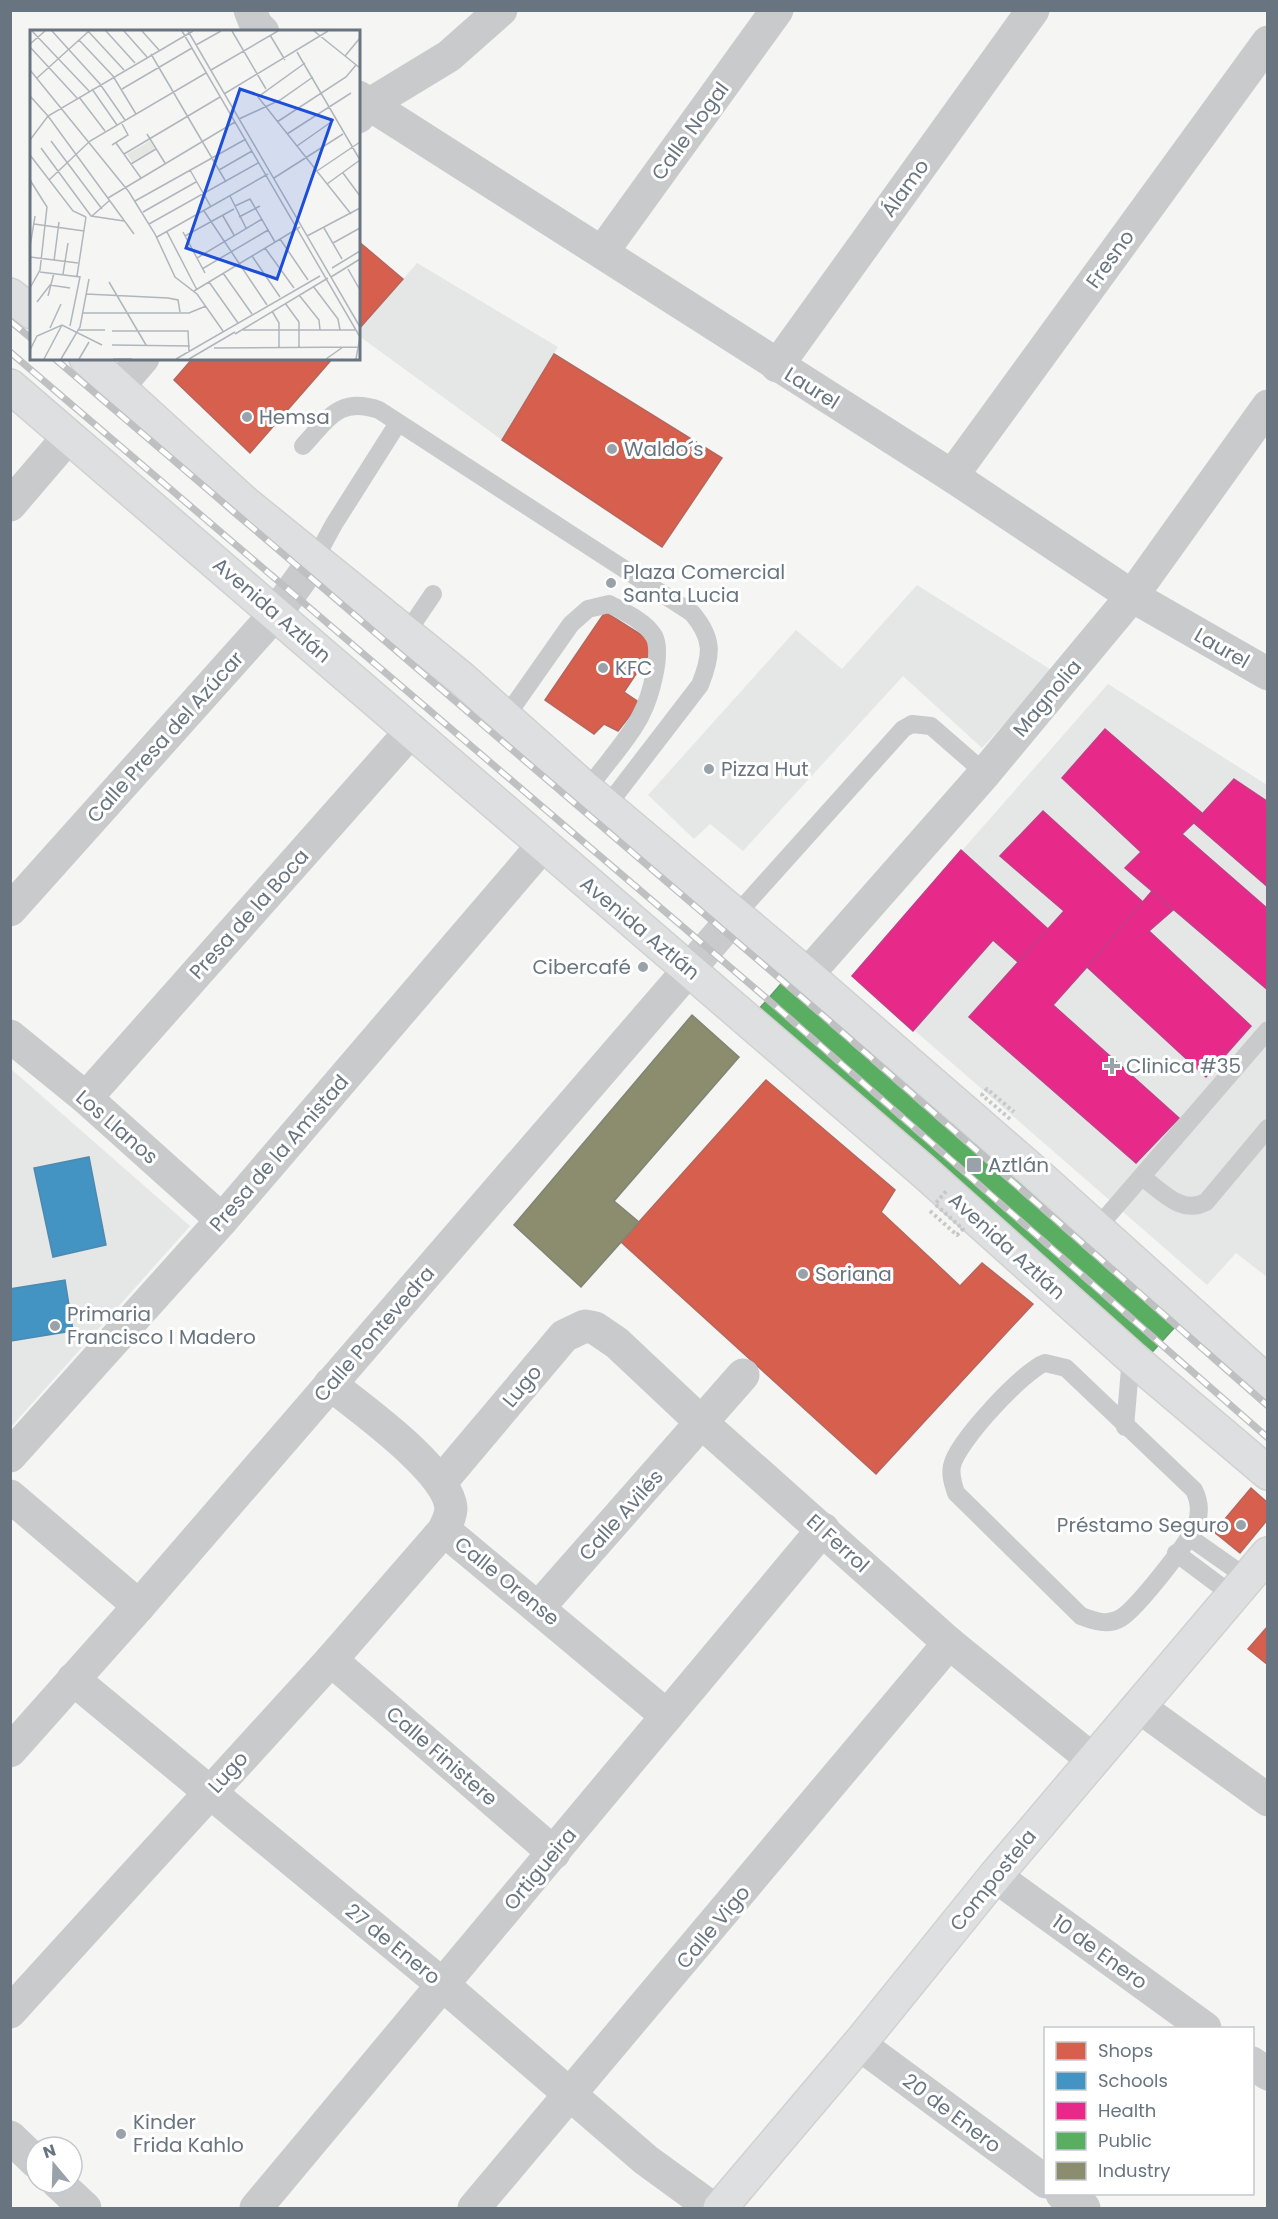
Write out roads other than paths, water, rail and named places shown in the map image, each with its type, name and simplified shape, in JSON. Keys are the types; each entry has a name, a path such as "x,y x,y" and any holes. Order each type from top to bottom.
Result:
{"main road":[{"path":"10,294 30,310"},
{"path":"88,360 245,503 406,634 807,975 1097,1228 1268,1383"},
{"name":"Avenida Aztlán","path":"10,386 939,1185 1131,1357 1268,1473"},
{"name":"Compostela","path":"720,2208 1248,1575"}],"street":[{"path":"362,106 448,56 501,10"},
{"name":"Calle Nogal","path":"603,251 777,10"},
{"name":"Álamo","path":"777,366 1033,10"},
{"name":"Fresno","path":"952,476 1268,42"},
{"name":"Laurel","path":"362,106 603,251 777,366 952,476 1132,596 1268,674"},
{"path":"119,386 141,360"},
{"name":"Magnolia","path":"807,975 985,773 1132,596 1268,406"},
{"path":"10,505 69,436"},
{"name":"Calle Presa del Azúcar","path":"10,910 276,613 315,559"},
{"name":"Presa de la Boca","path":"86,1098 412,730"},
{"name":"Presa de la Amistad","path":"10,1456 222,1220 543,845"},
{"name":"Calle Pontevedra","path":"10,1751 139,1606 736,915"},
{"name":"Los Llanos","path":"10,1036 86,1098 222,1220"},
{"name":"El Ferrol","path":"585,1326 594,1328 617,1343 702,1423 823,1528 949,1643 1093,1760"},
{"name":"Lugo","path":"441,1482 564,1336 585,1326"},
{"name":"Calle Avilés","path":"539,1607 743,1375"},
{"name":"Calle Orense","path":"330,1384 421,1460 441,1482 451,1510 444,1530 667,1716"},
{"path":"10,1496 139,1606"},
{"name":"Ortigueira","path":"256,2208 823,1528"},
{"name":"Lugo","path":"10,2012 331,1660 444,1530"},
{"name":"Calle Vigo","path":"474,2208 570,2097 949,1643"},
{"name":"Calle Finistere","path":"331,1660 554,1853"},
{"name":"27 de Enero","path":"73,1679 443,1985 570,2097 646,2160 712,2208"},
{"path":"1138,1706 1268,1800"},
{"name":"10 de Enero","path":"995,1876 1204,2027"},
{"name":"20 de Enero","path":"859,2044 1044,2181"},
{"path":"1254,2064 1268,2074"},
{"path":"10,2137 24,2150"},
{"path":"71,2195 85,2208"},
{"path":"1065,2195 1084,2208"}],"lane":[{"path":"303,446 342,407 352,404 379,410 692,613 704,627 710,645 708,666 700,685 597,798"},
{"path":"315,559 334,524 398,423"},
{"path":"406,634 433,594"},
{"path":"506,718 571,624 588,609 609,604 642,623 653,634 658,648 644,705 641,716 597,798"},
{"path":"736,915 903,729 912,724 931,726 985,773"},
{"path":"1097,1228 1268,1030"},
{"path":"1142,1177 1185,1208 1195,1208 1206,1202 1268,1128"},
{"path":"1125,1427 1131,1357"},
{"path":"1045,1363 1066,1368 1125,1427 1194,1490 1198,1510 1197,1523 1143,1597 1121,1618 1096,1622 1081,1616 956,1493 952,1479 952,1464 969,1437 1008,1392 1036,1366 1045,1363"},
{"path":"1189,1537 1248,1575"},
{"path":"1176,1553 1248,1575"}],"railway":[{"path":"10,321 30,337"},
{"path":"10,352 765,997 1268,1438"},
{"path":"56,360 827,1019 1268,1406"}],"place":[{"name":"Hemsa","path":"247,417"},
{"name":"Waldo´s","path":"612,449"},
{"name":"Plaza Comercial Santa Lucia","path":"611,583"},
{"name":"KFC","path":"603,668"},
{"name":"Pizza Hut","path":"709,769"},
{"name":"Cibercafé","path":"643,967"},
{"name":"Clinica #35","path":"1112,1066"},
{"name":"Aztlán","path":"974,1165"},
{"name":"Soriana","path":"803,1274"},
{"name":"Primaria Francisco I Madero","path":"55,1326"},
{"name":"Préstamo Seguro","path":"1241,1525"},
{"name":"Kinder Frida Kahlo","path":"121,2134"}]}
